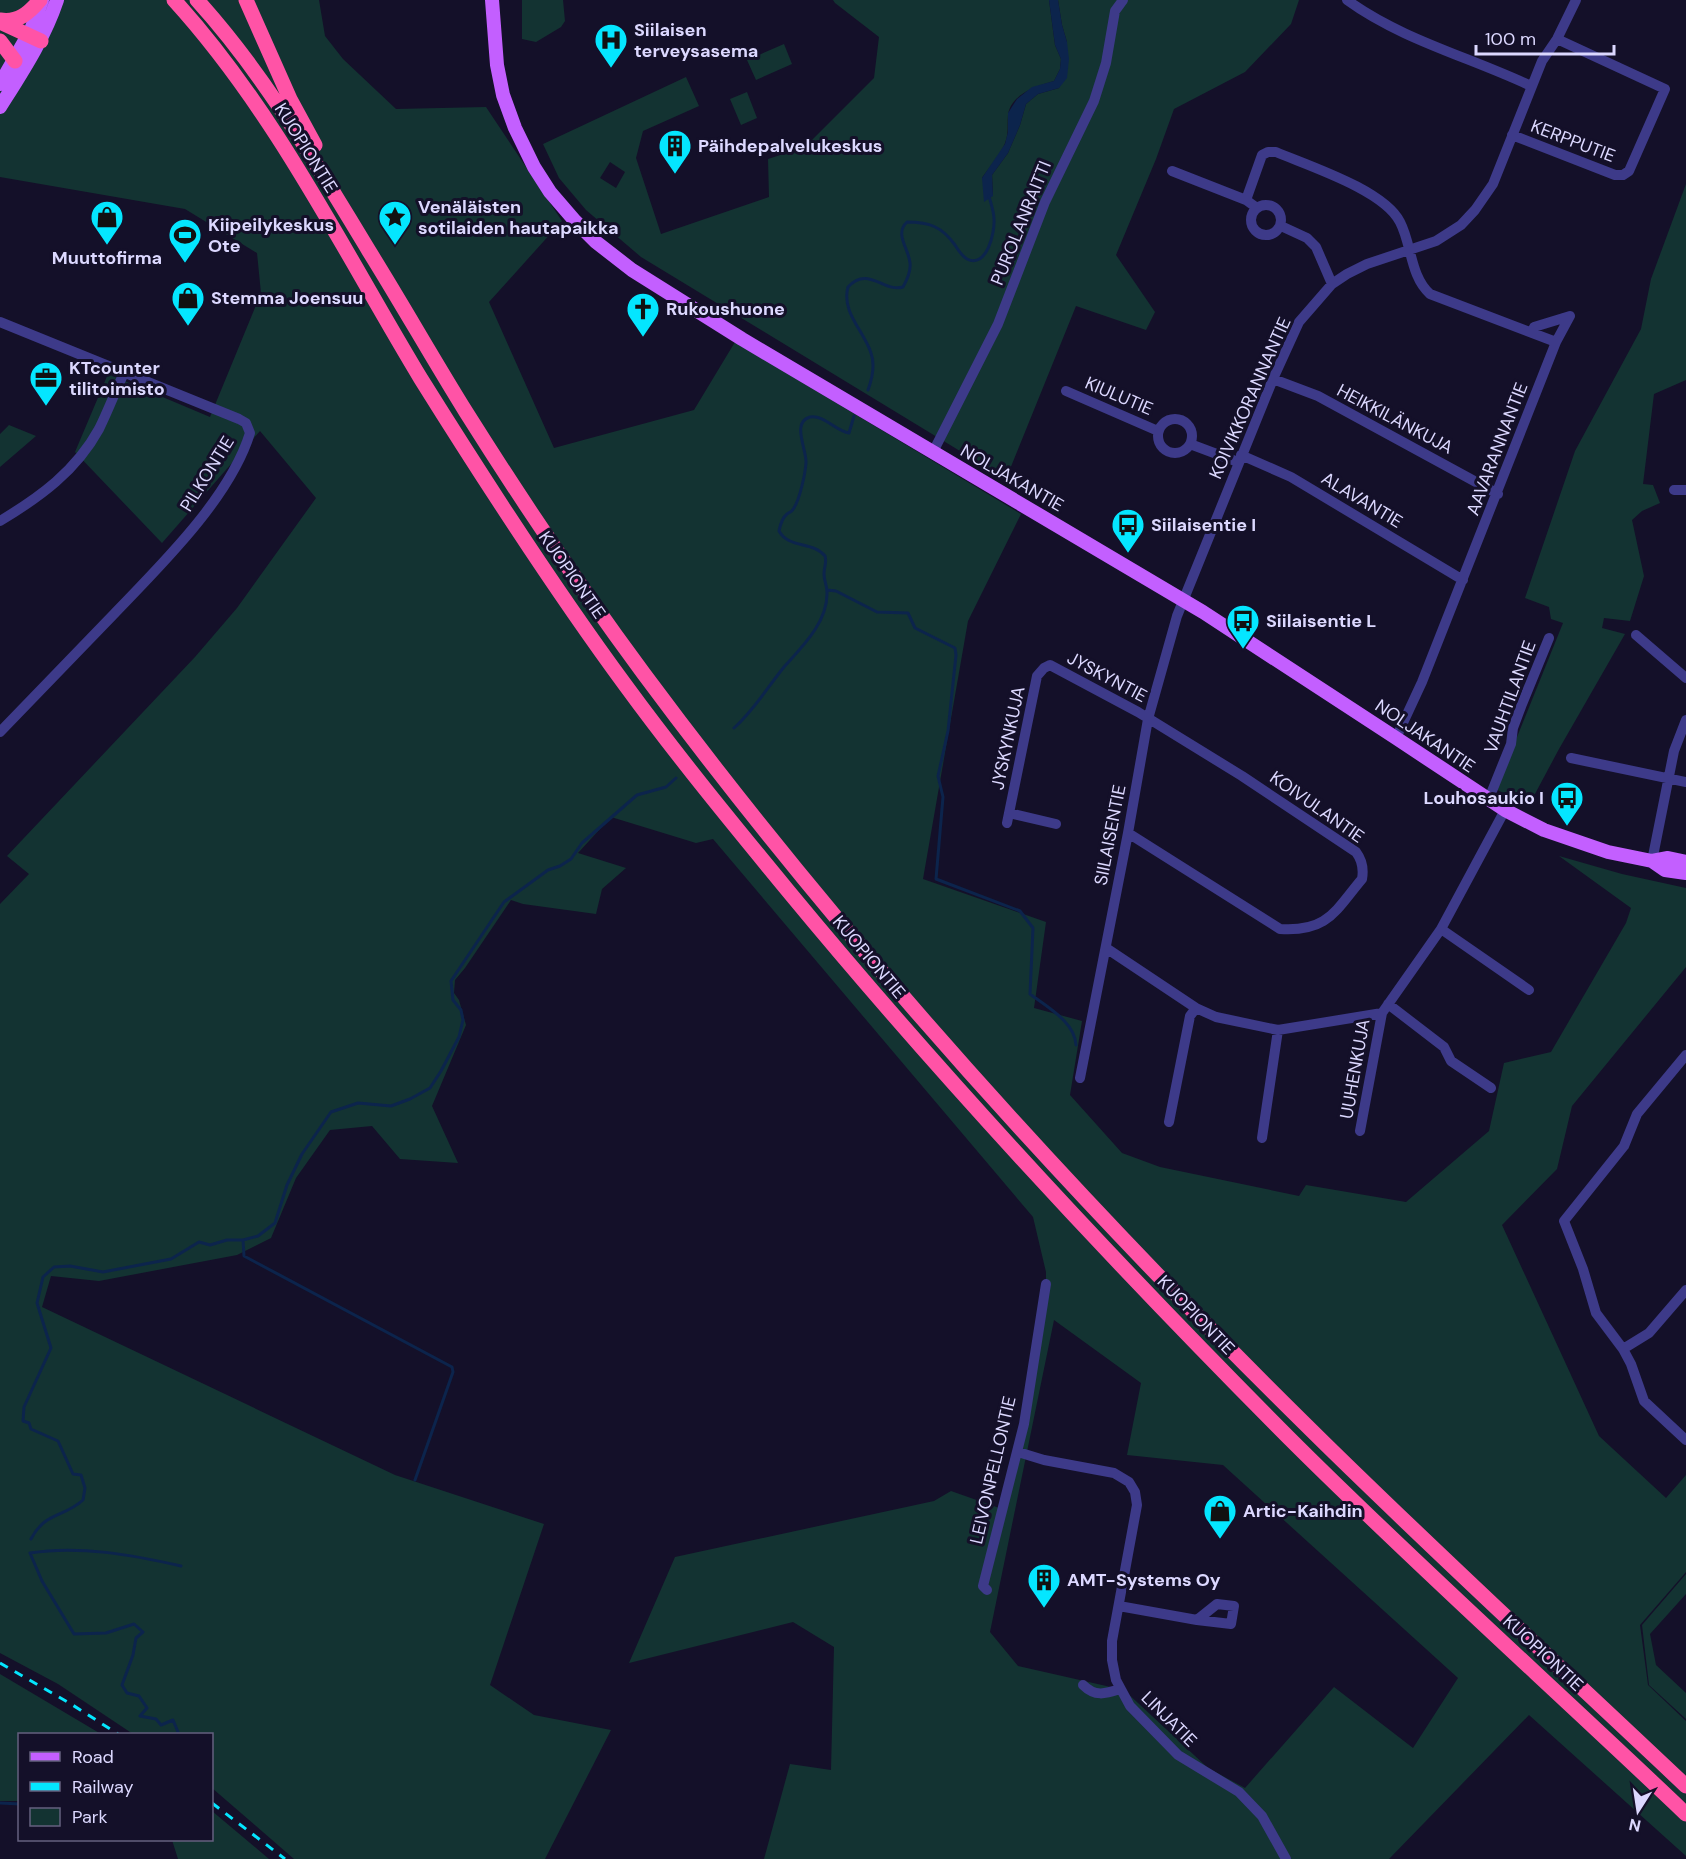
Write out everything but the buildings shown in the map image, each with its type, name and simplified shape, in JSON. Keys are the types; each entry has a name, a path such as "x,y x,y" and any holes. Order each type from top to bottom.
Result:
{"highway":[{"path":"0,21 10,22 21,18 41,0"},
{"name":"KUOPIONTIE","path":"174,0 201,29 256,104 471,460 544,570 626,687 726,816 847,963 1045,1186 1284,1433 1686,1814"},
{"name":"KUOPIONTIE","path":"197,0 258,75 316,163 465,409 560,555 643,672 743,803 870,958 1060,1172 1219,1338 1388,1504 1686,1786"},
{"path":"246,0 291,99 315,144 316,163"},
{"path":"0,21 32,42"},
{"path":"0,32 32,42"},
{"path":"0,41 15,61"}],"main road":[{"path":"0,84 15,61 32,42 41,0"},
{"path":"0,107 32,42 57,0"},
{"name":"NOLJAKANTIE","path":"492,0 497,65 504,95 515,128 534,167 550,192 574,221 596,242 632,270 751,345 1184,601 1396,738 1488,801 1544,830 1586,846 1652,861 1665,870 1686,873"},
{"name":"NOLJAKANTIE","path":"1652,861 1668,858 1686,862"}],"street":[{"name":"PUROLANRAITTI","path":"933,452 998,324 1045,202 1094,101 1106,63 1115,11 1123,0"},
{"path":"1347,0 1370,17 1531,86"},
{"name":"KOIVIKKORANNANTIE","path":"1184,601 1240,459 1299,322 1332,284 1347,274 1367,264 1446,236 1461,225 1475,210 1492,184 1542,61 1557,39 1576,0"},
{"name":"KERPPUTIE","path":"1512,135 1615,175 1623,175 1629,171 1665,89 1557,39"},
{"path":"1246,200 1262,154 1268,152 1276,152 1369,192 1396,215 1401,223 1424,288 1430,294 1556,342"},
{"path":"1172,171 1246,200 1257,208"},
{"path":"1263,205 1274,207 1281,215 1281,226 1273,234 1267,236 1257,232 1251,223 1257,208 1263,205"},
{"path":"1281,226 1307,238 1316,247 1332,284"},
{"name":"AAVARANNANTIE","path":"1396,738 1422,682 1498,494 1556,342 1570,316 1534,327 1532,333"},
{"name":"PILKONTIE","path":"0,322 239,419 246,423 250,433 245,448 220,490 183,541 0,732"},
{"path":"0,520 33,501 60,479 82,454 99,429 124,373"},
{"name":"HEIKKILÄNKUJA","path":"1273,379 1318,396 1498,494"},
{"name":"KIULUTIE","path":"1066,392 1158,430"},
{"path":"1180,420 1191,431 1190,444 1179,453 1167,452 1158,442 1158,430 1164,422 1180,420"},
{"path":"1190,444 1240,459"},
{"name":"ALAVANTIE","path":"1240,459 1291,477 1463,580"},
{"path":"1674,490 1686,490"},
{"name":"SIILAISENTIE","path":"1080,1078 1148,719 1184,601"},
{"path":"1636,635 1686,678"},
{"name":"VAUHTILANTIE","path":"1488,801 1511,744 1513,728 1549,638"},
{"name":"JYSKYNTIE","path":"1050,665 1148,719"},
{"name":"JYSKYNKUJA","path":"1050,665 1037,676 1008,818 1056,824"},
{"name":"KOIVULANTIE","path":"1128,833 1280,929 1291,930 1325,922 1334,915 1362,879 1364,871 1356,852 1242,776 1148,719"},
{"path":"1652,861 1674,751 1686,720"},
{"path":"1571,758 1686,782"},
{"path":"1106,948 1196,1008 1216,1017 1278,1030 1385,1008 1441,929 1505,810"},
{"path":"1441,929 1529,990"},
{"path":"1168,1122 1190,1016 1196,1008"},
{"path":"1385,1008 1444,1047 1451,1061 1491,1088"},
{"name":"UUHENKUJA","path":"1360,1131 1385,1008"},
{"path":"1262,1138 1278,1030"},
{"path":"1686,1055 1637,1114 1624,1146 1564,1221 1583,1269 1596,1313 1623,1349 1631,1364 1644,1401 1686,1440"},
{"name":"LEIVONPELLONTIE","path":"987,1590 983,1586 1018,1452 1046,1284"},
{"path":"1623,1349 1649,1333 1686,1290"},
{"name":"LINJATIE","path":"1018,1452 1044,1460 1114,1473 1129,1482 1135,1492 1137,1505 1111,1651 1113,1669 1120,1689 1130,1706 1178,1755 1239,1792 1262,1816 1286,1859"},
{"path":"1119,1606 1197,1620"},
{"path":"1083,1685 1092,1693 1098,1694 1120,1689"}],"green space":[{"path":"0,0 319,0 325,36 343,59 396,109 486,107 562,221 489,302 554,448 694,410 735,342 1021,514 968,621 923,879 1046,922 1034,1008 1082,1021 1070,1095 1122,1153 1160,1167 1299,1196 1306,1185 1406,1202 1489,1131 1504,1063 1551,1052 1626,923 1631,908 1559,856 1622,874 1686,888 1686,967 1572,1106 1557,1169 1502,1225 1599,1436 1666,1498 1686,1475 1686,1572 1640,1625 1648,1685 1686,1721 1686,1856 1529,1715 1389,1859 764,1859 790,1764 831,1770 834,1647 793,1622 629,1663 675,1557 934,1501 951,1491 1002,1509 1018,1452 1046,1284 1046,1272 1033,1217 713,839 696,843 611,817 578,853 626,868 602,889 596,914 523,904 511,900 455,980 454,993 459,1000 466,1025 432,1106 458,1163 400,1159 372,1126 330,1130 296,1178 271,1238 237,1255 99,1281 51,1276 42,1307 395,1475 544,1524 490,1685 534,1715 611,1730 545,1859 294,1859 213,1789 213,1733 132,1733 58,1684 0,1653 0,904 29,874 7,856 195,657 237,608 316,498 260,431 162,543 75,452 108,374 210,417 261,293 257,253 185,209 0,177","holes":["1054,1320 1141,1383 1127,1455 1223,1465 1458,1678 1413,1748 1334,1687 1245,1788 1208,1768 1124,1690 1018,1666 990,1632"]},
{"path":"522,0 563,0 565,21 561,27 536,42 522,39"},
{"path":"833,0 1049,0 1055,45 1061,59 1060,69 1054,81 1025,92 1010,108 1005,143 982,178 993,196 992,175 1008,153 1026,104 1038,94 1059,88 1067,42 1058,0 1299,0 1291,24 1245,72 1174,109 1116,255 1155,312 1146,330 1076,306 1006,479 641,257 586,210 559,178 543,144 686,77 699,106 643,131 636,158 661,234 769,197 768,159 805,147 874,78 879,37","holes":["610,162 625,172 616,188 600,178"]},
{"path":"784,44 792,64 756,80 747,60"},
{"path":"747,92 757,118 741,125 730,99"},
{"path":"1686,184 1686,380 1654,394 1643,484 1653,485 1660,503 1642,511 1632,520 1644,576 1630,621 1604,618 1602,628 1625,634 1528,807 1496,789 1563,623 1551,619 1549,607 1525,598 1575,451 1641,329 1651,279"},
{"path":"9,425 36,436 0,467 0,434"},
{"path":"1686,1574 1686,1594 1650,1634 1656,1665 1686,1693 1686,1719 1649,1685 1642,1625"},
{"path":"0,1674 99,1733 18,1733 18,1801 0,1801"},
{"path":"213,1812 269,1859 178,1859 172,1841 213,1841"}],"water":[{"path":"1049,0 1058,0 1069,59 1067,78 1059,88 1038,94 1026,104 1008,153 992,175 993,196 984,202 982,178 1005,144 1008,132 1008,113 1017,99 1032,87 1054,81 1060,69 1061,59 1055,45"}],"waterway":[{"path":"868,390 873,362 868,345 850,313 848,287 862,279 896,288 903,287 910,266 902,237 903,227 907,222 935,227 950,239 965,258 974,261 980,259 988,248 993,232 994,216 989,196"},
{"path":"734,728 813,633 819,624 826,603 825,556 814,548 783,537 779,531 784,518 796,504 803,480 806,457 801,437 802,424 804,420 815,417 849,433 854,416"},
{"path":"827,590 836,591 877,612 908,613 915,628 955,648 948,731 938,776 943,797 936,879 1020,911 1033,928 1030,994 1065,1022 1071,1029 1076,1045"},
{"path":"31,1539 42,1524 83,1500 85,1488 81,1475 73,1474 58,1441 31,1429 29,1423 23,1421 24,1407 51,1348 37,1303 43,1277 54,1267 70,1266 103,1272 171,1259 199,1242 210,1245 227,1240 243,1240 258,1236 275,1223 287,1185 302,1154 331,1112 358,1103 391,1106 430,1088 459,1037 463,1020 461,1010 453,1000 451,981 504,902 548,870 571,859 582,843 637,795 666,787 676,778"},
{"path":"243,1240 244,1256 452,1367 453,1372 415,1480"},
{"path":"178,1733 173,1720 161,1725 156,1719 140,1716 147,1708 139,1696 127,1693 122,1685 133,1655 136,1638 143,1632 134,1624 106,1633 74,1634 42,1581 30,1553 87,1551 144,1558 181,1566"},
{"path":"0,1803 18,1804"}],"railway":[{"path":"0,1663 116,1733"},
{"path":"213,1804 285,1859"}],"place":[{"name":"Siilaisen terveysasema","path":"611,69"},
{"name":"Päihdepalvelukeskus","path":"675,175"},
{"name":"Muuttofirma","path":"107,246"},
{"name":"Venäläisten sotilaiden hautapaikka","path":"395,246"},
{"name":"Kiipeilykeskus Ote","path":"185,264"},
{"name":"Stemma Joensuu","path":"188,327"},
{"name":"Rukoushuone","path":"643,338"},
{"name":"KTcounter tilitoimisto","path":"46,407"},
{"name":"Siilaisentie I","path":"1128,554"},
{"name":"Siilaisentie L","path":"1243,650"},
{"name":"Louhosaukio I","path":"1567,827"},
{"name":"Artic-Kaihdin","path":"1220,1540"},
{"name":"AMT-Systems Oy","path":"1044,1609"}]}
